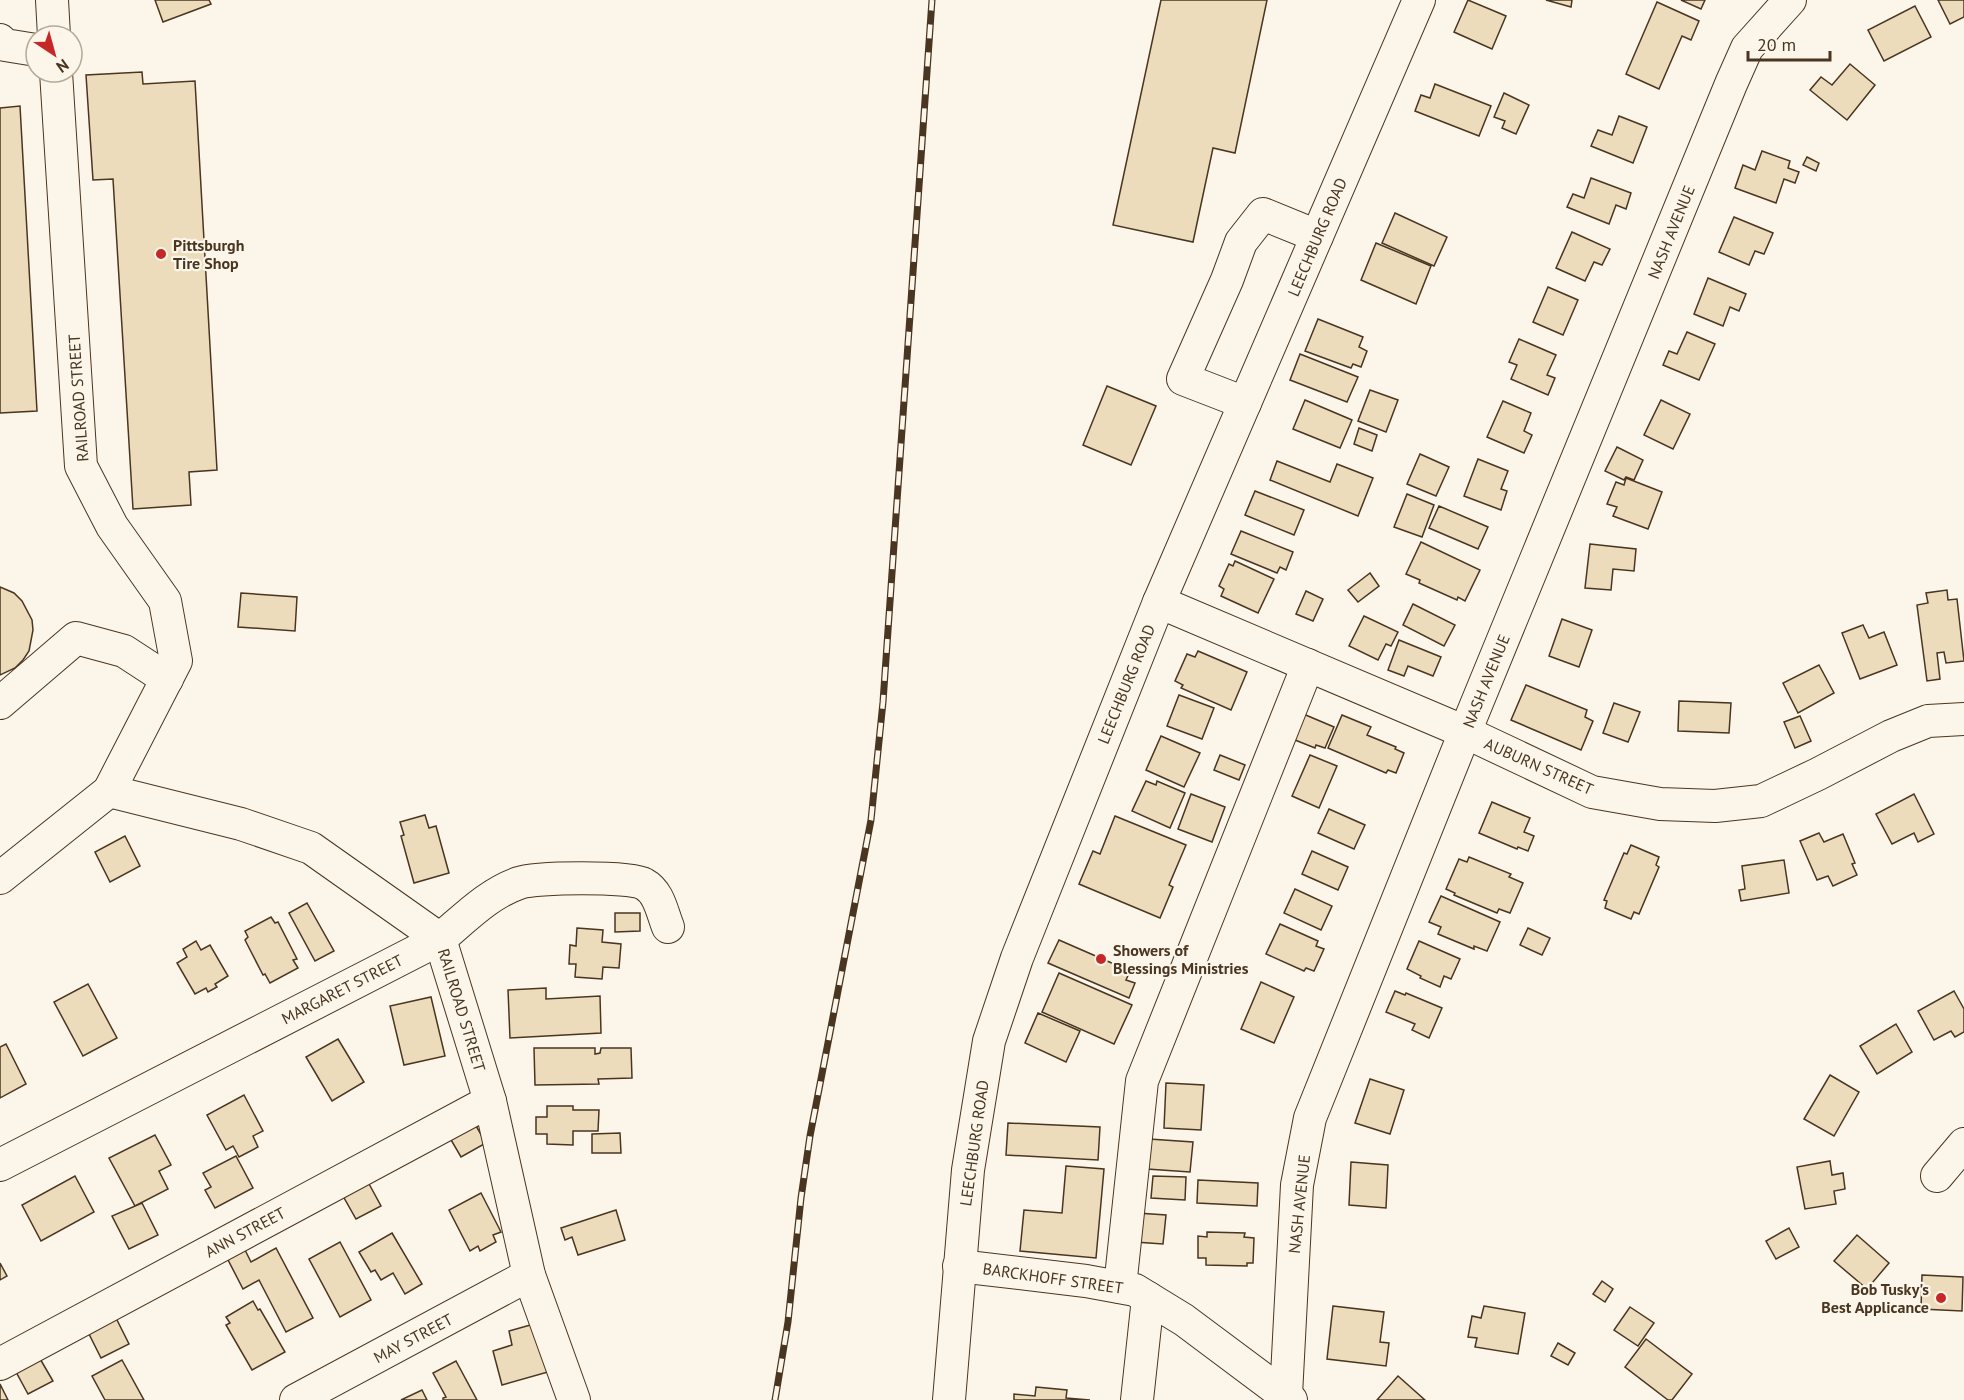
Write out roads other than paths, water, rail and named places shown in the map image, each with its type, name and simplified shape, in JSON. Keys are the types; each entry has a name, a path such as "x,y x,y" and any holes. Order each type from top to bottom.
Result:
{"street":[{"path":"52,0 53,24"},
{"name":"LEECHBURG ROAD","path":"949,1400 968,1170 989,1041 1017,958 1159,602 1419,0"},
{"name":"NASH AVENUE","path":"1289,1398 1297,1185 1310,1118 1465,732 1747,48 1790,0"},
{"path":"0,40 5,45 24,48"},
{"name":"RAILROAD STREET","path":"0,878 109,791 176,661 165,601 112,526 81,466 57,84"},
{"path":"1245,403 1183,379 1227,280 1241,242 1263,214 1317,236"},
{"name":"AUBURN STREET","path":"1159,602 1465,732 1592,792 1660,804 1715,806 1761,801 1891,736 1928,721 1964,719"},
{"path":"0,704 76,638 124,651 167,679"},
{"path":"1137,1400 1134,1292 1142,1081 1308,666"},
{"name":"RAILROAD STREET","path":"109,791 241,824 311,848 440,939 490,1101 529,1275 574,1400"},
{"name":"MARGARET STREET","path":"0,1165 440,939 490,898 520,882 613,878 643,883 655,894 668,927"},
{"name":"ANN STREET","path":"0,1364 490,1101"},
{"path":"1937,1176 1964,1144"},
{"name":"BARCKHOFF STREET","path":"959,1266 1086,1281 1134,1292 1184,1320 1289,1398"},
{"name":"MAY STREET","path":"296,1400 529,1275"}],"railway":[{"path":"775,1400 788,1322 810,1136 871,820 883,702 932,0"}],"place":[{"name":"Pittsburgh Tire Shop","path":"161,254"},
{"name":"Showers of Blessings Ministries","path":"1101,959"},
{"name":"Bob Tusky's Best Applicance","path":"1941,1298"}]}
